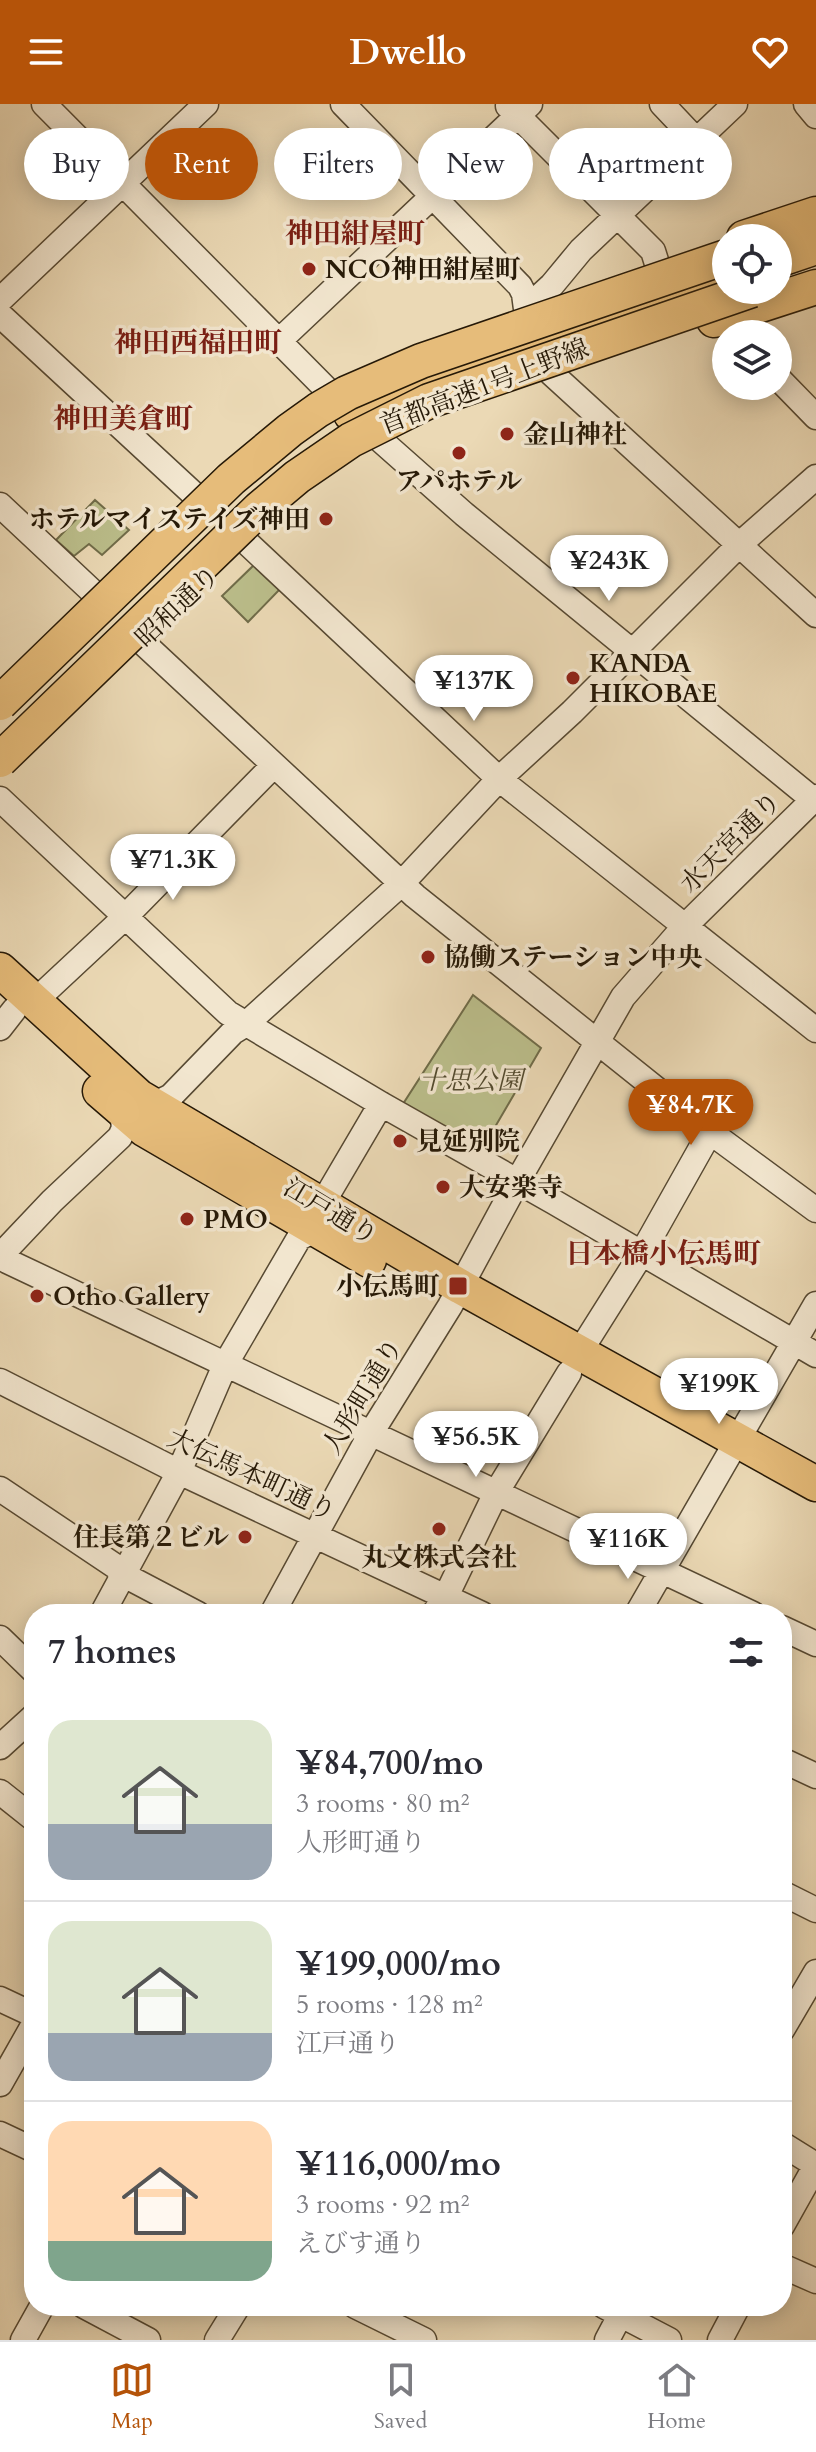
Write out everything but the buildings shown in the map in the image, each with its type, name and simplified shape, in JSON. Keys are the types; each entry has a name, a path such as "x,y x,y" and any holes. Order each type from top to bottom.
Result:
{"highway":[{"path":"786,224 816,214"},
{"path":"792,235 816,227"},
{"path":"792,255 816,247"},
{"path":"792,277 816,269"},
{"path":"0,687 199,499 294,413 327,389 368,368 526,309 708,280"},
{"path":"454,336 519,337 566,332 708,280"},
{"name":"首都高速1号上野線","path":"0,760 259,509 327,455 381,423 429,401 629,331 708,280"},
{"name":"首都高速1号上野線","path":"0,703 231,479 318,410 370,382 434,356 708,280"},
{"name":"昭和通り","path":"742,320 816,287"},
{"name":"昭和通り","path":"0,777 131,632 184,600 244,540 309,484 357,450 429,416 551,373 712,330"},
{"path":"89,656 131,632 247,497 286,461 340,423 416,385 465,368 629,331"},
{"path":"351,414 437,389 485,384 511,387"},
{"path":"0,723 80,645 153,541"},
{"path":"0,743 89,656 184,600"},
{"name":"江戸通り","path":"0,970 12,1009 131,1104 144,1129 318,1218 732,1450 816,1510"},
{"name":"江戸通り","path":"732,1450 816,1484"}],"street":[{"path":"44,104 68,128"},
{"path":"129,176 206,104"},
{"path":"343,104 418,182"},
{"path":"662,104 685,128"},
{"path":"709,128 735,104"},
{"path":"806,104 816,116"},
{"path":"499,128 518,108 616,217 653,251 708,280"},
{"path":"129,190 351,414 464,514 815,800"},
{"path":"0,300 104,200"},
{"path":"279,341 429,200"},
{"path":"435,200 520,286 526,309"},
{"path":"526,309 634,200"},
{"path":"0,315 199,499"},
{"path":"551,373 816,615"},
{"path":"792,392 816,417"},
{"path":"732,1604 225,1365 0,1255 120,1137 131,1104 161,1102 171,1096 233,1032 246,1024 401,884 499,779 572,712 740,544 816,477"},
{"path":"0,505 96,595"},
{"path":"244,540 499,779 816,1030"},
{"path":"131,632 401,884 710,1132 816,1210"},
{"path":"12,1009 124,918 274,765"},
{"path":"0,799 228,1013 816,1355"},
{"name":"水天宮通り","path":"684,927 815,800"},
{"name":"人形町通り","path":"278,1604 371,1433 455,1296 623,997 684,927"},
{"path":"107,1604 179,1472 225,1365 299,1238 318,1218 381,1104"},
{"path":"440,1604 496,1493 642,1253 710,1132"},
{"path":"643,1604 816,1304"},
{"name":"大伝馬本町通り","path":"0,1381 179,1472 316,1535 437,1604"},
{"path":"0,1489 115,1566 122,1574 179,1604"},
{"path":"792,1633 816,1644"},
{"path":"0,1638 24,1661"},
{"path":"0,1747 24,1725"},
{"path":"792,1765 816,1776"},
{"path":"0,1792 24,1811"},
{"path":"792,1898 816,1910"},
{"path":"792,2011 816,1972"},
{"path":"0,1999 24,2010"},
{"path":"0,2084 24,2042"},
{"path":"0,2134 24,2145"},
{"path":"792,2150 816,2165 792,2208"},
{"path":"792,2270 816,2281"},
{"path":"23,2340 36,2316"},
{"path":"103,2316 148,2340"},
{"path":"217,2340 232,2316"},
{"path":"375,2316 424,2340"},
{"path":"607,2340 615,2316"},
{"path":"629,2316 669,2340"},
{"path":"720,2340 733,2316"}],"green space":[{"path":"95,500 129,530 102,555 89,544 74,556 56,540"},
{"path":"256,563 281,588 248,622 222,596"},
{"name":"十思公園","path":"473,995 541,1048 488,1139 475,1132 468,1143 403,1104"}],"place":[{"name":"NCO神田紺屋町","path":"309,269"},
{"name":"金山神社","path":"507,434"},
{"name":"アパホテル","path":"459,453"},
{"name":"ホテルマイステイズ神田","path":"326,519"},
{"name":"KANDA HIKOBAE","path":"573,678"},
{"name":"協働ステーション中央","path":"428,957"},
{"name":"見延別院","path":"400,1141"},
{"name":"大安楽寺","path":"443,1187"},
{"name":"PMO","path":"187,1219"},
{"name":"小伝馬町","path":"458,1286"},
{"name":"Otho Gallery","path":"37,1296"},
{"name":"丸文株式会社","path":"439,1529"},
{"name":"住長第２ビル","path":"245,1537"}],"district":[{"name":"神田紺屋町","path":"355,233"},
{"name":"神田西福田町","path":"198,342"},
{"name":"神田美倉町","path":"123,418"},
{"name":"日本橋小伝馬町","path":"663,1253"}]}
